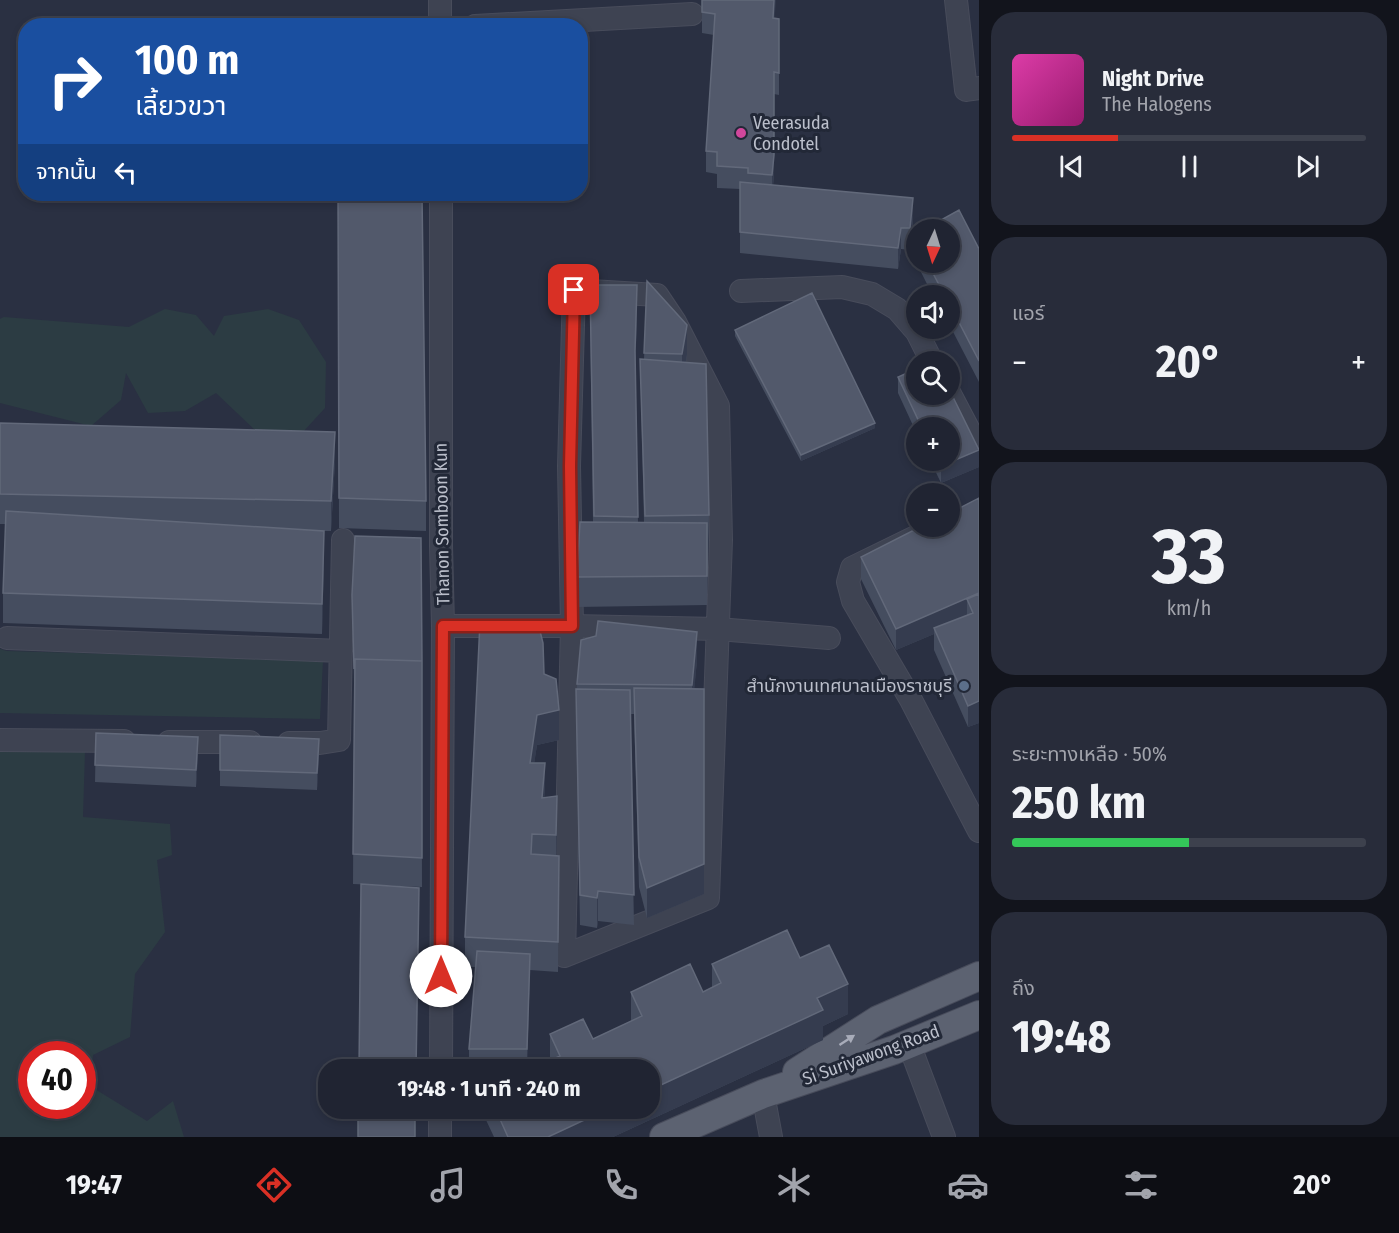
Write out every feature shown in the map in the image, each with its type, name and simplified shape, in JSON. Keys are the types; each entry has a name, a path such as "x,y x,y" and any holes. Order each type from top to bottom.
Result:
{"main road":[{"name":"Si Suriyawong Road","path":"763,1094 878,1020 979,976"},
{"name":"Si Suriyawong Road","path":"664,1137 763,1094 894,1050 979,1015"}],"street":[{"path":"440,0 440,18"},
{"path":"956,0 966,90 979,88"},
{"path":"588,20 692,14"},
{"name":"Thanon Somboon Kun","path":"441,201 430,546 443,626 441,1059"},
{"path":"741,291 842,287 872,294 897,309 917,332 926,351"},
{"path":"574,290 657,295 675,322 718,406 721,540 708,898 564,956 572,626 570,466 574,290"},
{"path":"956,405 973,438 979,444"},
{"path":"915,537 852,568 848,582 853,601 911,700 979,831"},
{"path":"0,740 320,743 339,740 341,651 354,541 320,539"},
{"path":"443,626 718,629 829,638"},
{"path":"7,638 341,651"},
{"path":"909,1044 944,1137"},
{"path":"763,1094 771,1137"},
{"path":"440,1137 441,1119"}],"shaded area":[{"path":"165,309 196,315 214,336 224,316 268,309 299,320 326,362 325,408 302,433 258,433 216,393 185,411 148,413 126,373 121,400 91,426 0,403 0,319 4,317 129,327"},
{"path":"0,649 323,660 320,719 0,713"},
{"path":"0,748 85,751 83,817 170,824 172,855 157,860 165,932 135,974 130,1037 96,1054 96,1041 18,1041 18,1119 96,1119 96,1090 147,1121 173,1101 184,1137 0,1137"}],"building":[{"name":"Veerasuda Condotel","path":"702,0 774,0 773,18 779,19 779,73 774,72 772,175 748,173 748,168 717,166 717,152 706,151 715,14 702,12"},
{"path":"740,182 913,198 911,219 906,219 906,228 901,228 898,248 740,232"},
{"path":"338,201 422,201 426,501 339,498"},
{"path":"959,210 979,249 979,361 960,324 960,285 939,285 933,273 960,273 960,219 943,219"},
{"path":"647,281 687,325 682,354 644,353"},
{"path":"590,285 637,285 635,351 638,517 594,516"},
{"path":"812,293 875,423 801,455 735,330"},
{"path":"640,359 706,364 709,515 645,516"},
{"path":"906,373 906,394 898,377"},
{"path":"911,405 957,405 979,450 960,458 960,417 917,417"},
{"path":"0,423 335,432 331,501 0,494"},
{"path":"979,498 979,593 896,629 861,557 906,534 906,537 960,537 960,508"},
{"path":"6,511 324,531 322,604 3,593"},
{"path":"580,522 707,523 707,576 577,577"},
{"path":"355,536 421,538 422,661 355,659 354,669 352,595"},
{"name":"สำนักงานเทศบาลเมืองราชบุรี","path":"979,594 979,701 968,706 934,628 973,613 967,599"},
{"path":"598,621 697,632 692,685 577,684 581,640 596,636"},
{"path":"480,622 538,623 543,643 544,674 556,679 559,710 537,715 530,763 545,763 542,798 557,796 556,835 532,834 531,854 559,856 558,942 465,937"},
{"path":"355,659 422,661 422,858 353,854"},
{"path":"634,688 704,689 704,864 647,888 639,857"},
{"path":"576,689 630,690 634,895 598,891 597,898 580,895"},
{"path":"96,733 198,737 196,770 95,765"},
{"path":"220,735 319,739 317,773 220,770"},
{"path":"361,884 419,888 416,1059 359,1059"},
{"path":"787,930 800,958 829,945 848,984 817,998 823,1010 660,1085 660,1059 554,1059 560,1056 550,1034 583,1019 593,1039 642,1016 631,992 690,964 703,992 721,983 712,964"},
{"path":"477,951 530,954 527,1049 469,1049"},
{"path":"358,1119 415,1119 415,1137 358,1137"},
{"path":"500,1119 586,1119 548,1137 508,1137"}],"place":[{"name":"Veerasuda Condotel","path":"741,133"},
{"name":"สำนักงานเทศบาลเมืองราชบุรี","path":"964,686"}],"route":[{"path":"441,976 443,626 572,626 570,466 574,290"}]}
